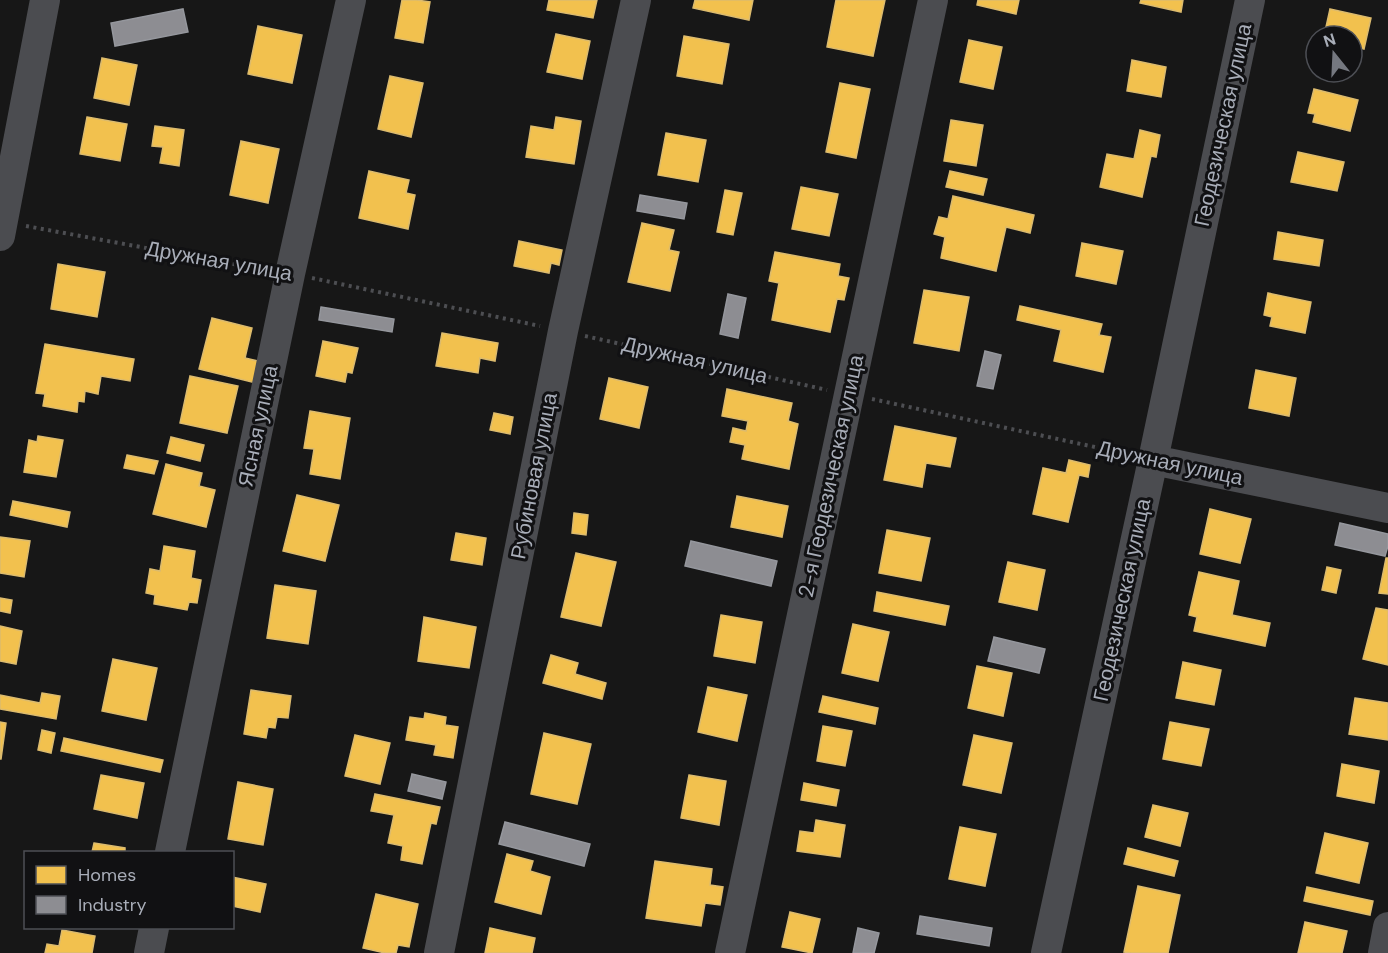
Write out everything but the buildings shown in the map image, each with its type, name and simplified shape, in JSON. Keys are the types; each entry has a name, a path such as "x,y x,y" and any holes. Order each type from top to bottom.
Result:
{"street":[{"path":"1,226 45,0"},
{"name":"Ясная улица","path":"170,851 290,274 351,0"},
{"name":"Рубиновая улица","path":"439,953 563,331 636,0"},
{"name":"2-я Геодезическая улица","path":"730,953 933,0"},
{"name":"Геодезическая улица","path":"1046,953 1250,0"},
{"name":"Дружная улица","path":"1153,460 1388,508"},
{"path":"1383,953 1388,927"},
{"path":"149,953 154,929"}],"path":[{"name":"Дружная улица","path":"1,226 161,250 290,274 1153,460"}]}
